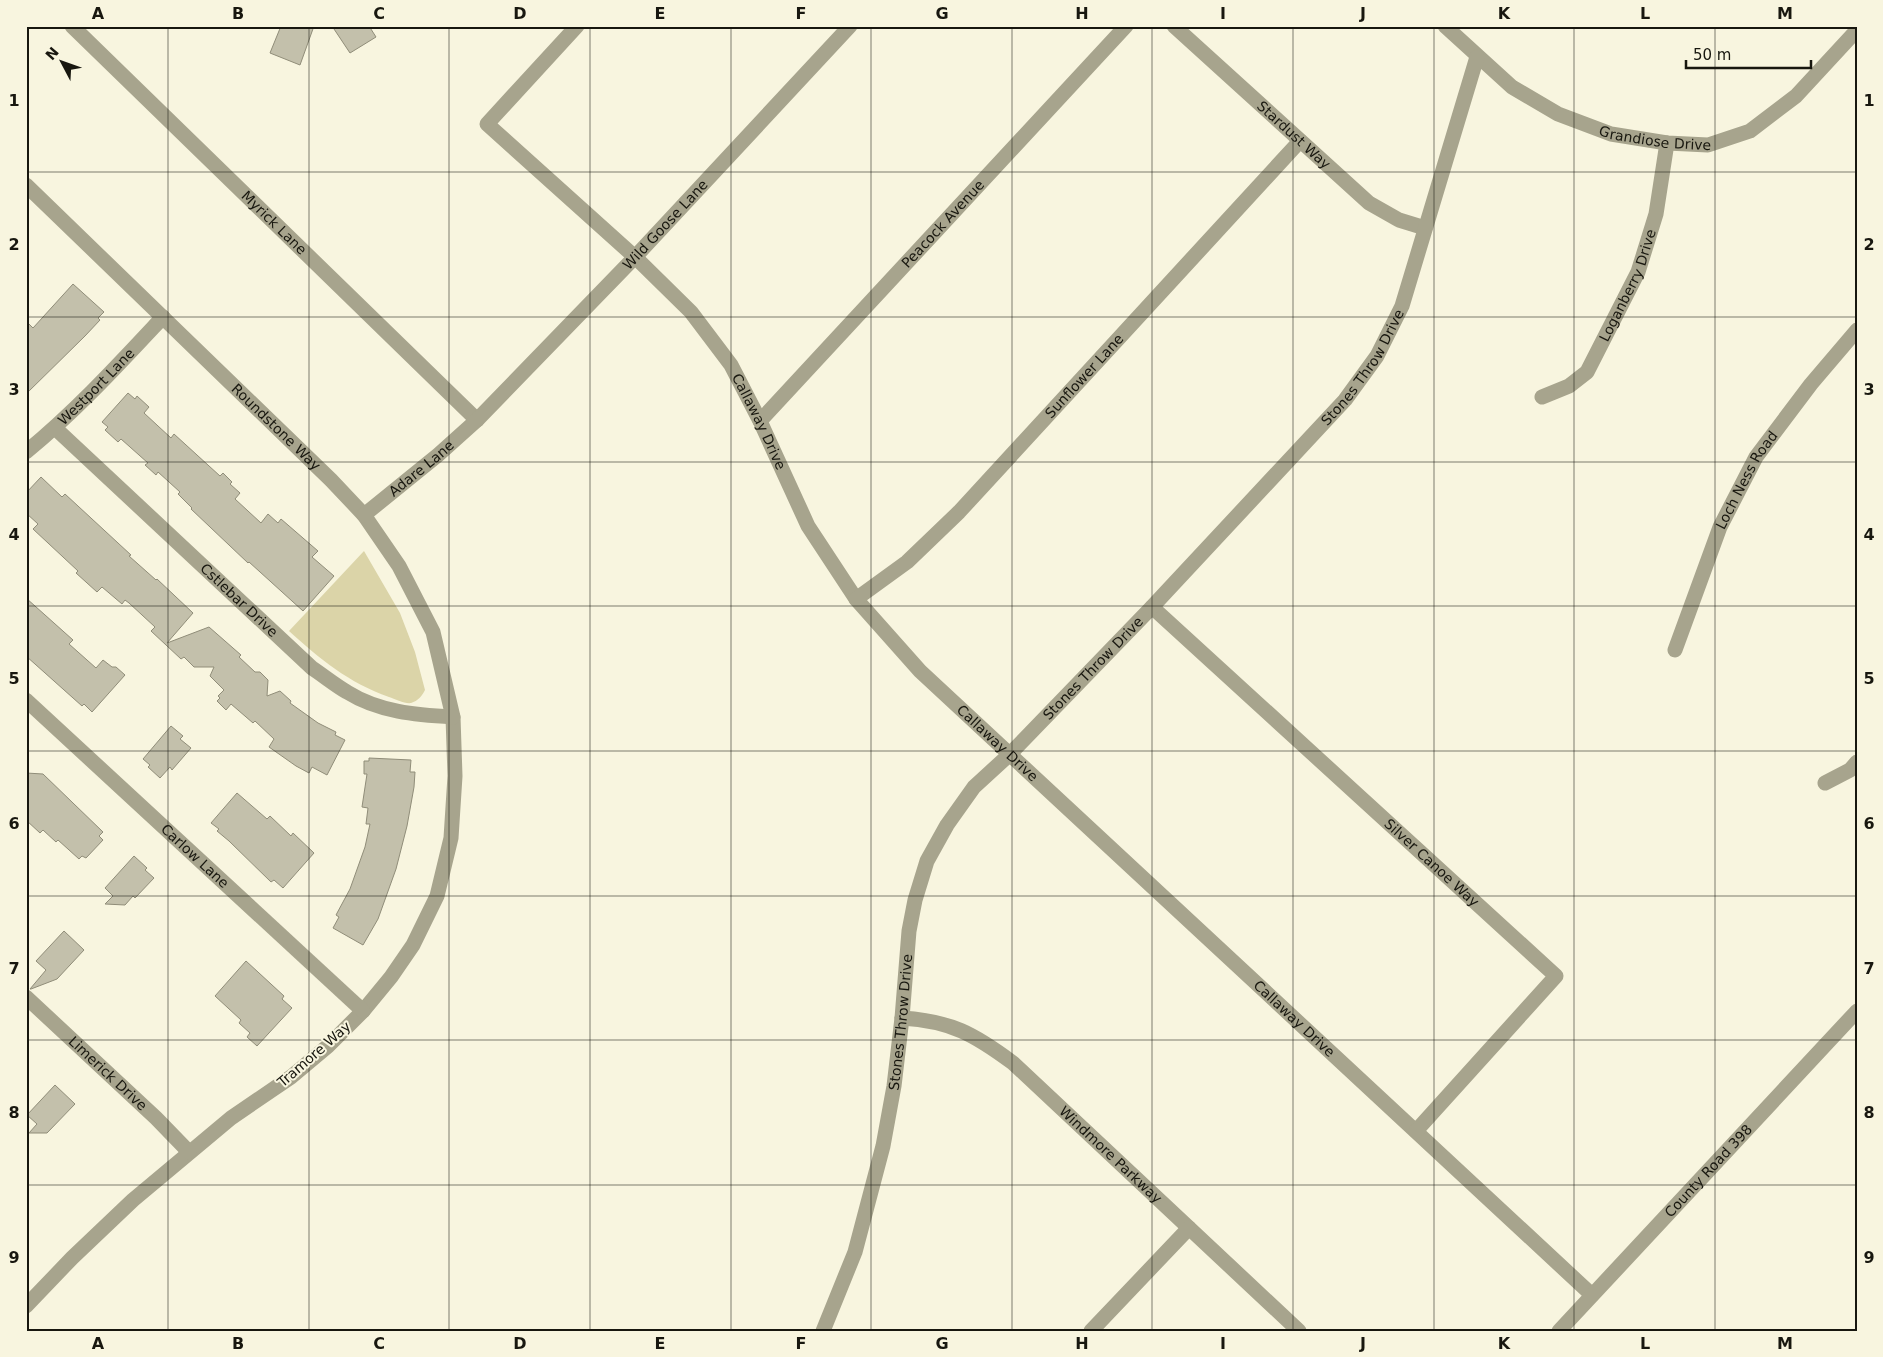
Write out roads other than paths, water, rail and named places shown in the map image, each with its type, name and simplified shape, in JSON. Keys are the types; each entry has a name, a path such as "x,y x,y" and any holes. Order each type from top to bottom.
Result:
{"street":[{"name":"Myrick Lane","path":"72,26 477,420"},
{"name":"Callaway Drive","path":"577,26 487,124 635,257 691,312 731,365 760,421 808,526 856,599 920,670 1592,1295"},
{"name":"Wild Goose Lane","path":"477,420 635,257 850,26"},
{"name":"Peacock Avenue","path":"760,421 1126,26"},
{"name":"Stardust Way","path":"1174,26 1369,203 1400,220 1425,228"},
{"name":"Grandiose Drive","path":"1445,26 1512,87 1558,114 1610,134 1667,143 1708,145 1750,131 1796,96 1856,28"},
{"name":"Stones Throw Drive","path":"823,1331 855,1252 883,1146 894,1086 909,931 915,900 927,862 947,825 974,787 1010,754 1152,607 1345,400 1376,356 1402,306 1477,57"},
{"name":"Sunflower Lane","path":"856,599 907,562 959,512 1300,141"},
{"name":"Loganberry Drive","path":"1542,397 1569,386 1587,372 1638,272 1656,214 1667,143"},
{"name":"Roundstone Way","path":"26,185 331,480 364,515 399,566 433,632 453,717"},
{"name":"Westport Lane","path":"26,452 55,428 107,377 163,317"},
{"name":"Loch Ness Road","path":"1675,650 1720,527 1756,457 1811,384 1857,330"},
{"name":"Adare Lane","path":"364,515 438,455 477,420"},
{"name":"Cstlebar Drive","path":"55,428 312,668 348,693 383,708 413,714 453,717"},
{"name":"Silver Canoe Way","path":"1152,607 1556,976 1416,1131"},
{"name":"Carlow Lane","path":"26,700 363,1011"},
{"name":"Tramore Way","path":"26,1306 72,1258 133,1200 231,1118 290,1077 328,1046 363,1011 391,976 413,945 437,896 451,838 455,776 453,717"},
{"path":"1825,783 1850,770 1857,762"},
{"name":"Limerick Drive","path":"26,997 156,1118 189,1152"},
{"name":"County Road 398","path":"1559,1331 1857,1011"},
{"name":"Windmore Parkway","path":"902,1018 926,1019 956,1028 989,1045 1013,1063 1299,1331"},
{"path":"1091,1331 1189,1228"}]}
